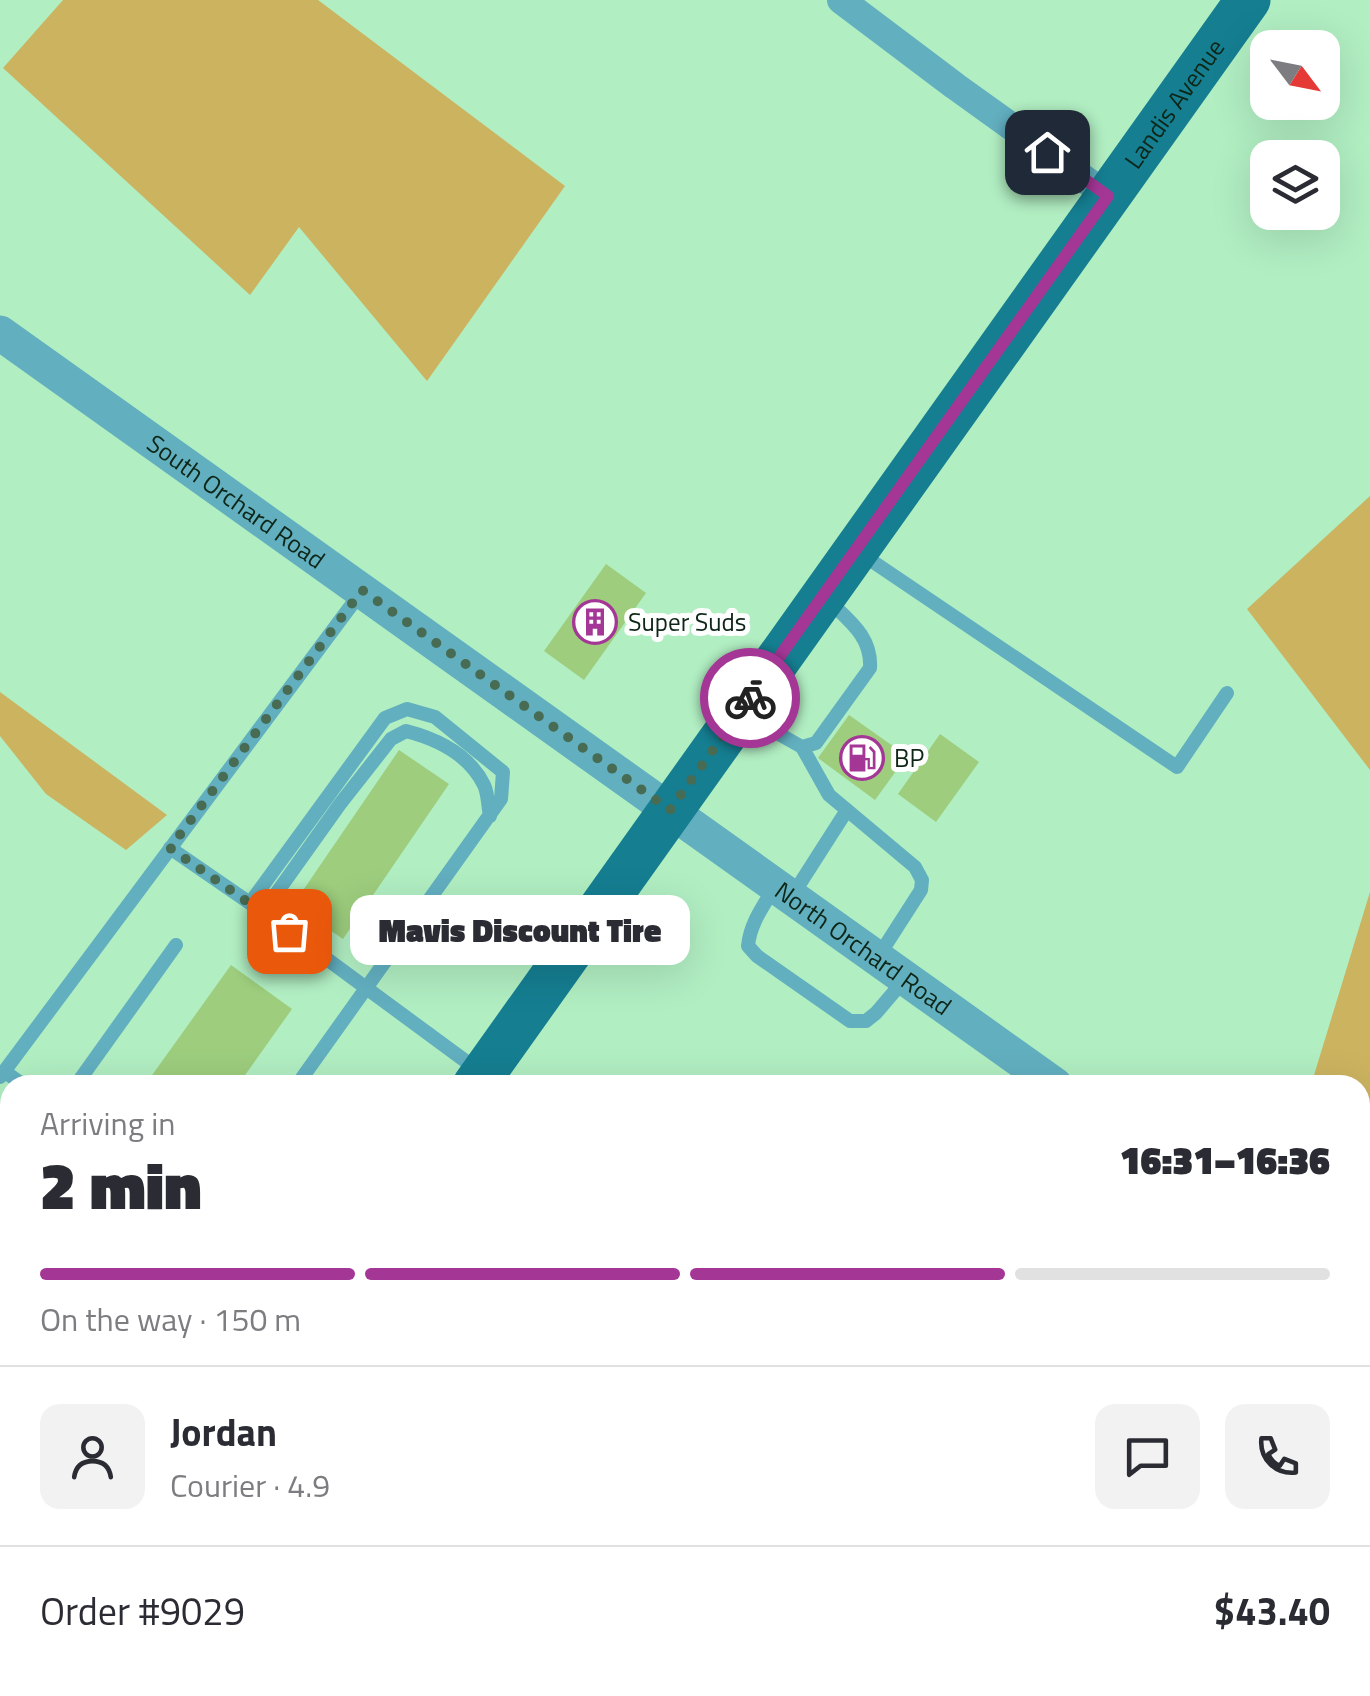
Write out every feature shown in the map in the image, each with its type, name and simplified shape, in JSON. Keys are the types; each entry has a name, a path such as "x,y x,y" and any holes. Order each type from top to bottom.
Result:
{"main road":[{"name":"Landis Avenue","path":"483,1075 1248,0"}],"street":[{"path":"841,0 1108,196"},
{"name":"South Orchard Road","path":"0,333 670,810"},
{"name":"North Orchard Road","path":"670,810 1041,1075"}],"lane":[{"path":"856,550 1177,767 1227,693"},
{"path":"2,1074 362,590"},
{"path":"802,747 816,743 870,668 871,652 862,634 824,595"},
{"path":"256,907 385,718 407,709 436,717 503,772 502,799 304,1075"},
{"path":"740,712 802,747 829,795 847,810 915,867 922,880 876,1013 866,1021 850,1021 748,946 756,917 784,890 847,810"},
{"path":"256,907 390,739 406,731 432,738 464,758 484,786 490,816"},
{"path":"170,848 367,989 473,1075"},
{"path":"83,1075 176,945"}],"shaded area":[{"path":"63,0 318,0 565,186 427,381 299,227 250,295 3,68"},
{"path":"1370,496 1370,770 1247,609"},
{"path":"0,692 167,815 126,850 46,794 0,736"},
{"path":"1370,892 1370,1075 1314,1075"}],"building":[{"name":"Super Suds","path":"606,564 646,593 584,680 544,651"},
{"path":"849,715 907,756 875,800 818,758"},
{"path":"940,734 979,762 936,822 898,794"},
{"path":"399,750 449,784 343,939 293,905"},
{"path":"231,965 292,1009 245,1075 152,1075"}],"way so far":[{"path":"289,931 170,848 362,590 670,810 750,698"}],"place":[{"name":"Super Suds","path":"595,622"},
{"name":"BP","path":"862,758"},
{"name":"Mavis Discount Tire","path":"289,931"}],"route":[{"path":"750,698 1108,196 1047,152"}]}
